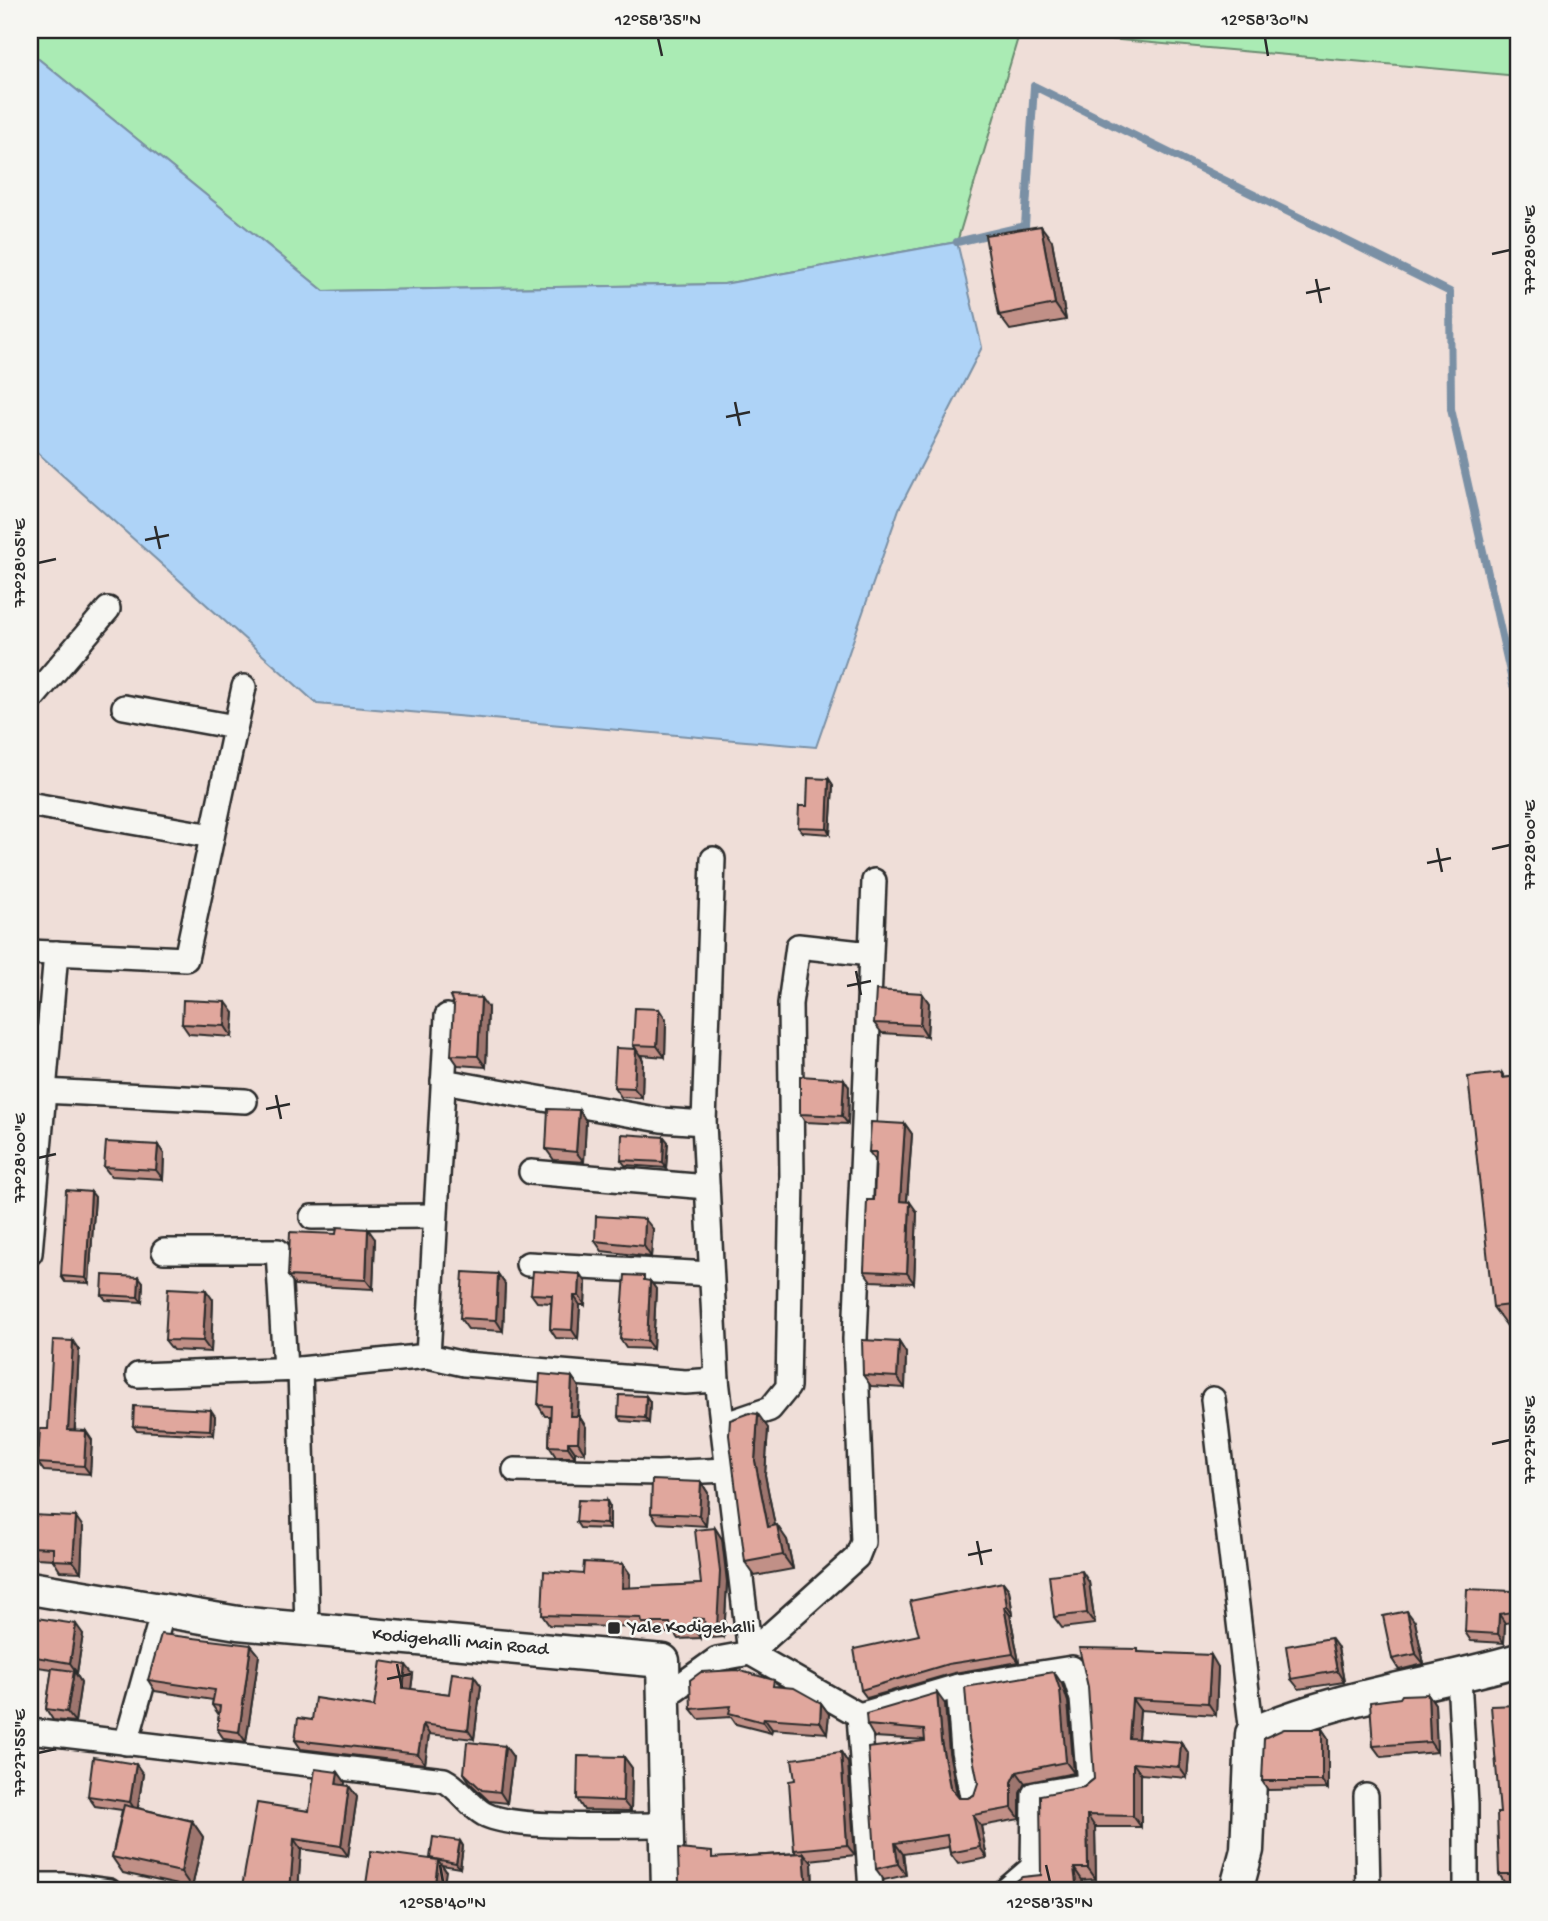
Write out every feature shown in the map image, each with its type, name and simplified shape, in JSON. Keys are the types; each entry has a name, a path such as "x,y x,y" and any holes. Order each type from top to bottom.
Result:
{"street":[{"path":"32,693 108,609"},
{"path":"30,952 186,959 244,687"},
{"path":"124,707 235,727"},
{"path":"34,805 212,836"},
{"path":"713,859 704,1123 711,1274 717,1380 750,1653"},
{"path":"664,1697 717,1659 750,1653 857,1557 863,1542 855,1339 874,881"},
{"path":"723,1426 770,1409 788,1387 792,1190 790,1004 799,946 870,954"},
{"path":"30,1254 56,953"},
{"path":"428,1356 447,1016"},
{"path":"443,1081 661,1119 704,1123"},
{"path":"43,1091 244,1101"},
{"path":"531,1172 707,1187"},
{"path":"312,1217 434,1216"},
{"path":"164,1251 278,1251 292,1369 307,1629"},
{"path":"528,1264 711,1274"},
{"path":"138,1375 292,1369 428,1356 464,1364 685,1382 717,1380"},
{"path":"1213,1399 1252,1734 1247,1850 1236,1891"},
{"path":"515,1470 658,1473 728,1471"},
{"name":"Kodigehalli Main Road","path":"30,1588 163,1611 307,1629 663,1661 668,1891"},
{"path":"126,1743 163,1611"},
{"path":"750,1653 859,1715 958,1686 1072,1668 1082,1699 1088,1785 1034,1794 1033,1867 1005,1891"},
{"path":"1252,1734 1291,1716 1458,1678 1518,1660"},
{"path":"1458,1678 1466,1805 1466,1891"},
{"path":"958,1686 962,1751 972,1796"},
{"path":"859,1715 871,1891"},
{"path":"30,1731 443,1780 457,1786 468,1801 484,1814 509,1823 667,1825"},
{"path":"1366,1796 1368,1891"},
{"path":"30,1885 109,1891"}],"green space":[{"path":"30,30 1518,30 1518,76 1020,31 957,242 724,284 324,291 30,52"}],"water":[{"path":"30,52 324,291 724,284 957,242 982,347 899,509 816,747 317,704 30,446"}],"building":[{"path":"1041,226 1055,304 999,315 985,235"},
{"path":"808,778 829,779 827,828 798,827 799,806 807,806"},
{"path":"876,990 922,993 920,1025 874,1023"},
{"path":"450,996 481,998 478,1056 451,1055 454,1006"},
{"path":"183,1000 226,1002 225,1026 182,1024"},
{"path":"635,1008 659,1009 657,1046 633,1045"},
{"path":"616,1048 636,1049 634,1088 614,1087"},
{"path":"1502,1073 1502,1078 1518,1076 1518,1304 1493,1307 1468,1077"},
{"path":"800,1076 844,1079 842,1116 800,1114"},
{"path":"548,1109 579,1110 576,1152 546,1149"},
{"path":"871,1122 905,1124 900,1201 910,1202 907,1273 864,1271 867,1200 874,1200 876,1152 869,1152"},
{"path":"622,1134 664,1137 663,1162 621,1160"},
{"path":"106,1142 158,1145 156,1170 104,1167"},
{"path":"66,1190 91,1192 86,1278 61,1276"},
{"path":"596,1216 645,1219 644,1246 595,1241"},
{"path":"337,1227 368,1229 366,1280 288,1276 290,1232 336,1234"},
{"path":"533,1271 580,1274 579,1296 574,1296 572,1330 550,1329 552,1295 531,1294"},
{"path":"463,1272 498,1274 496,1320 460,1318"},
{"path":"103,1275 139,1277 138,1297 102,1295"},
{"path":"625,1275 644,1276 644,1280 650,1281 647,1341 620,1339"},
{"path":"168,1288 206,1290 203,1341 165,1340"},
{"path":"53,1340 73,1341 68,1430 86,1431 84,1466 38,1463 40,1429 48,1429"},
{"path":"862,1340 899,1342 897,1377 863,1375"},
{"path":"540,1374 572,1377 570,1416 579,1416 578,1442 568,1442 568,1447 549,1446 551,1406 538,1405"},
{"path":"619,1395 646,1396 645,1418 618,1416"},
{"path":"134,1406 211,1410 210,1430 133,1426"},
{"path":"749,1413 758,1414 755,1461 768,1527 777,1525 783,1555 745,1562 729,1435 730,1420"},
{"path":"652,1480 701,1482 699,1515 651,1513"},
{"path":"578,1500 607,1501 606,1524 576,1522"},
{"path":"30,1515 76,1517 73,1561 53,1560 53,1548 30,1547"},
{"path":"715,1528 720,1572 717,1627 705,1627 704,1619 694,1618 694,1627 671,1629 670,1623 642,1623 641,1618 542,1615 544,1571 583,1574 584,1562 623,1564 622,1588 701,1584 695,1530"},
{"path":"1082,1571 1087,1613 1054,1617 1049,1575"},
{"path":"1003,1582 1007,1606 1004,1607 1013,1654 948,1664 861,1690 854,1649 919,1635 910,1601"},
{"path":"1467,1589 1518,1591 1518,1611 1499,1614 1498,1634 1465,1632"},
{"path":"1407,1611 1416,1654 1392,1659 1383,1616"},
{"path":"30,1617 76,1624 70,1663 30,1656"},
{"path":"161,1634 251,1645 239,1732 217,1729 220,1706 212,1705 215,1690 148,1680"},
{"path":"1331,1638 1337,1671 1291,1679 1286,1646"},
{"path":"1079,1648 1138,1649 1138,1652 1211,1655 1208,1703 1132,1699 1129,1738 1181,1742 1179,1767 1133,1763 1133,1816 1087,1815 1088,1868 1074,1868 1077,1891 1003,1891 1022,1877 1041,1875 1040,1795 1084,1787 1094,1779 1088,1687"},
{"path":"381,1661 406,1665 403,1688 449,1694 452,1673 474,1676 468,1730 423,1724 418,1754 295,1740 298,1718 312,1720 315,1698 374,1707"},
{"path":"52,1668 74,1671 67,1712 46,1709"},
{"path":"737,1670 774,1680 773,1686 794,1688 821,1703 820,1722 764,1718 763,1722 729,1713 731,1706 691,1709 690,1680 701,1672"},
{"path":"1054,1672 1060,1690 1066,1762 1017,1772 1012,1782 1012,1808 973,1815 980,1847 950,1853 947,1835 895,1843 898,1864 876,1869 868,1748 925,1741 924,1730 867,1725 866,1714 937,1693 941,1741 950,1787 959,1798 968,1798 974,1795 978,1783 969,1738 965,1687"},
{"path":"1428,1694 1430,1742 1373,1746 1370,1702 1400,1698 1402,1695"},
{"path":"1518,1705 1518,1874 1499,1874 1497,1813 1500,1813 1491,1706"},
{"path":"1284,1729 1322,1729 1322,1781 1262,1781 1264,1738"},
{"path":"467,1742 505,1746 500,1792 482,1790 464,1773"},
{"path":"841,1752 847,1845 794,1850 789,1781 795,1780 792,1759"},
{"path":"578,1756 624,1757 623,1801 577,1799"},
{"path":"93,1757 136,1764 130,1802 88,1796"},
{"path":"315,1769 338,1772 336,1784 349,1786 341,1846 294,1839 290,1891 242,1887 257,1803 309,1811"},
{"path":"124,1805 192,1821 181,1872 112,1857"},
{"path":"433,1837 460,1841 456,1863 430,1858"},
{"path":"678,1849 712,1852 712,1858 804,1853 807,1891 765,1891 765,1887 674,1891 679,1881"},
{"path":"371,1851 438,1860 434,1891 365,1891"},
{"path":"985,1885 991,1891 944,1891"}],"waterway":[{"path":"957,242 1025,226 1034,86 1450,292 1451,409 1513,685 1518,695"}],"place":[{"name":"Yale Kodigehalli","path":"614,1628"}]}
